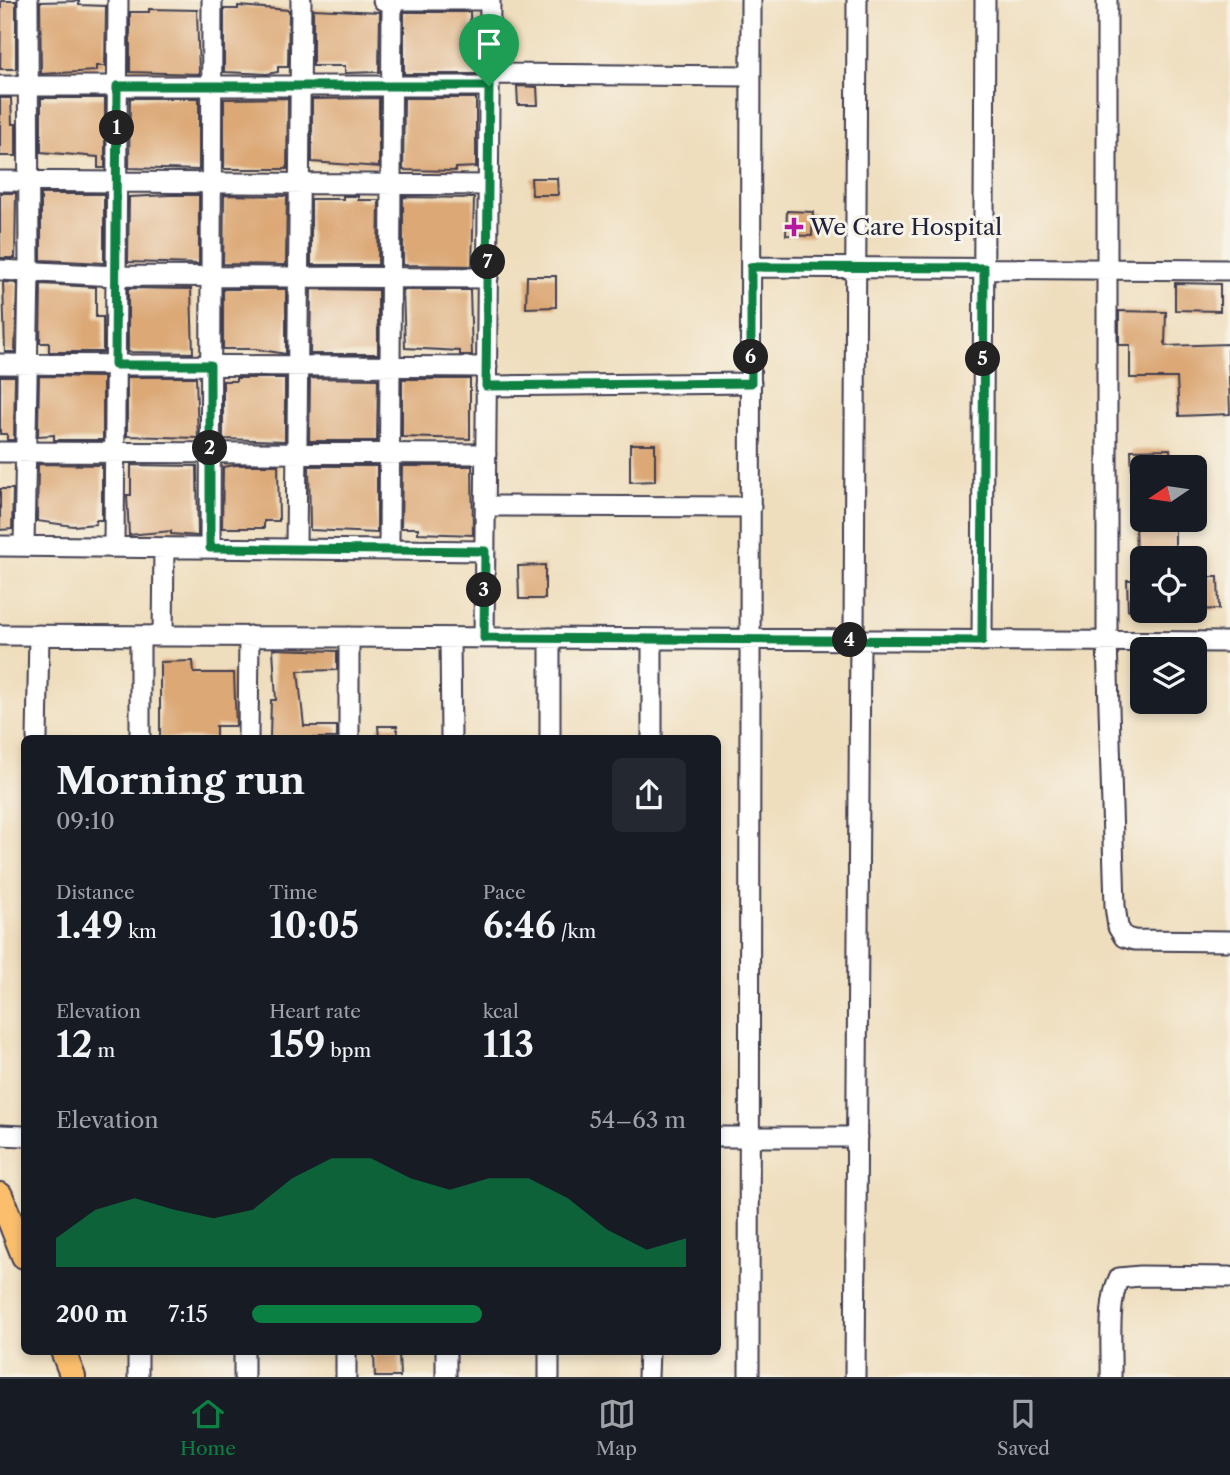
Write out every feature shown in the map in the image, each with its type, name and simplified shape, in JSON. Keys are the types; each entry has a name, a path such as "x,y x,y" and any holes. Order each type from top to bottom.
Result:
{"main road":[{"path":"0,1195 21,1248"},
{"path":"65,1355 74,1377"}],"street":[{"path":"24,546 29,271 28,0"},
{"path":"114,547 118,0"},
{"path":"210,548 212,0"},
{"path":"296,549 302,0"},
{"path":"383,0 490,0 484,638"},
{"path":"389,550 392,0"},
{"path":"749,1377 751,0"},
{"path":"856,1377 858,0"},
{"path":"982,641 985,0"},
{"path":"1107,0 1107,641 1115,906 1118,927 1124,937 1134,940 1230,941"},
{"path":"0,86 392,86 489,80 751,76"},
{"path":"0,181 488,185"},
{"path":"751,267 1230,270"},
{"path":"0,270 116,276 488,278"},
{"path":"0,364 390,367 486,377 751,383"},
{"path":"0,452 486,454"},
{"path":"485,506 751,507"},
{"path":"0,546 485,551"},
{"path":"163,636 164,548"},
{"path":"0,635 1230,642"},
{"path":"37,735 39,635"},
{"path":"140,636 140,735"},
{"path":"248,735 249,636"},
{"path":"349,637 349,735"},
{"path":"450,638 451,735"},
{"path":"550,638 550,735"},
{"path":"652,639 652,735"},
{"path":"0,1136 21,1136"},
{"path":"721,1137 857,1137"},
{"path":"1111,1377 1114,1289 1119,1279 1140,1276 1230,1277"},
{"path":"138,1355 138,1377"},
{"path":"244,1355 244,1377"},
{"path":"346,1355 346,1377"},
{"path":"446,1355 446,1377"},
{"path":"549,1355 549,1377"},
{"path":"648,1377 649,1355"}],"building":[{"path":"1,1 16,1 16,69 0,69"},
{"path":"79,1 79,5 106,6 105,66 96,66 96,71 41,74 40,2"},
{"path":"238,6 289,10 288,67 278,67 278,72 267,74 224,72 224,9 238,9"},
{"path":"149,9 197,10 199,74 130,72 130,12 149,12"},
{"path":"313,9 380,12 379,72 345,73 345,66 313,66"},
{"path":"404,12 470,12 471,43 476,43 477,74 404,74"},
{"path":"517,86 537,87 538,105 518,105"},
{"path":"0,98 11,98 12,124 16,124 16,156 0,156"},
{"path":"41,98 105,98 105,168 98,168 98,157 41,152"},
{"path":"130,98 199,98 199,170 129,168"},
{"path":"288,98 287,169 224,169 224,99"},
{"path":"379,98 379,167 312,162 312,99"},
{"path":"404,98 476,98 476,167 456,168 456,171 403,170"},
{"path":"531,178 557,178 558,195 532,195"},
{"path":"0,193 16,193 15,258 0,258"},
{"path":"41,194 104,194 104,263 41,260"},
{"path":"199,195 199,264 128,262 129,197"},
{"path":"224,195 287,196 286,265 223,264"},
{"path":"343,196 358,196 358,200 379,200 378,265 311,265 311,199 343,199"},
{"path":"403,197 474,198 472,266 403,265"},
{"path":"787,211 813,212 812,236 786,235"},
{"path":"527,276 556,276 556,307 526,308"},
{"path":"3,282 17,283 15,352 5,352"},
{"path":"1175,283 1220,284 1220,311 1175,310"},
{"path":"41,284 96,287 96,317 103,317 103,352 49,352 49,343 40,343"},
{"path":"128,288 191,289 193,353 128,352"},
{"path":"223,289 286,289 286,354 256,349 223,349"},
{"path":"311,289 378,290 378,354 310,354"},
{"path":"403,290 470,290 472,355 460,355 460,351 405,348"},
{"path":"1119,311 1166,312 1165,346 1228,344 1230,414 1179,416 1177,378 1130,378 1130,345 1119,345"},
{"path":"0,376 15,376 14,440 7,440 7,434 0,434"},
{"path":"39,376 103,377 103,440 54,440 54,435 38,436"},
{"path":"127,377 196,377 198,438 127,436"},
{"path":"236,378 285,378 285,441 223,439 223,381 236,381"},
{"path":"310,378 378,379 377,441 309,441"},
{"path":"402,379 470,379 470,439 402,437"},
{"path":"630,444 655,444 655,481 630,482"},
{"path":"1170,449 1170,455 1131,455 1131,450"},
{"path":"38,464 102,465 102,520 96,520 96,524 73,526 37,521"},
{"path":"131,465 197,466 198,536 171,534 171,531 129,535 127,495 131,495"},
{"path":"278,465 279,521 264,521 264,528 222,528 223,467"},
{"path":"309,466 377,466 377,533 310,530"},
{"path":"402,466 472,466 473,535 418,533 418,528 401,528"},
{"path":"0,489 13,489 12,529 0,530"},
{"path":"1135,532 1175,532 1175,546 1136,546"},
{"path":"545,565 545,599 519,599 518,566"},
{"path":"1207,577 1218,577 1219,609 1207,610"},
{"path":"1127,580 1130,580 1130,610"},
{"path":"273,649 337,651 337,670 298,671 304,726 337,726 337,735 270,735 271,700 276,700"},
{"path":"193,661 194,673 234,673 236,726 216,726 216,735 160,735 160,662"},
{"path":"378,726 397,726 398,735 379,735"},
{"path":"374,1355 399,1355 400,1377 375,1377"}],"place":[{"name":"We Care Hospital","path":"794,227"}],"route":[{"path":"117,86 489,86 486,386 751,383 751,267 984,268 982,641 484,638 485,551 210,548 210,365 115,365 117,86"}]}
